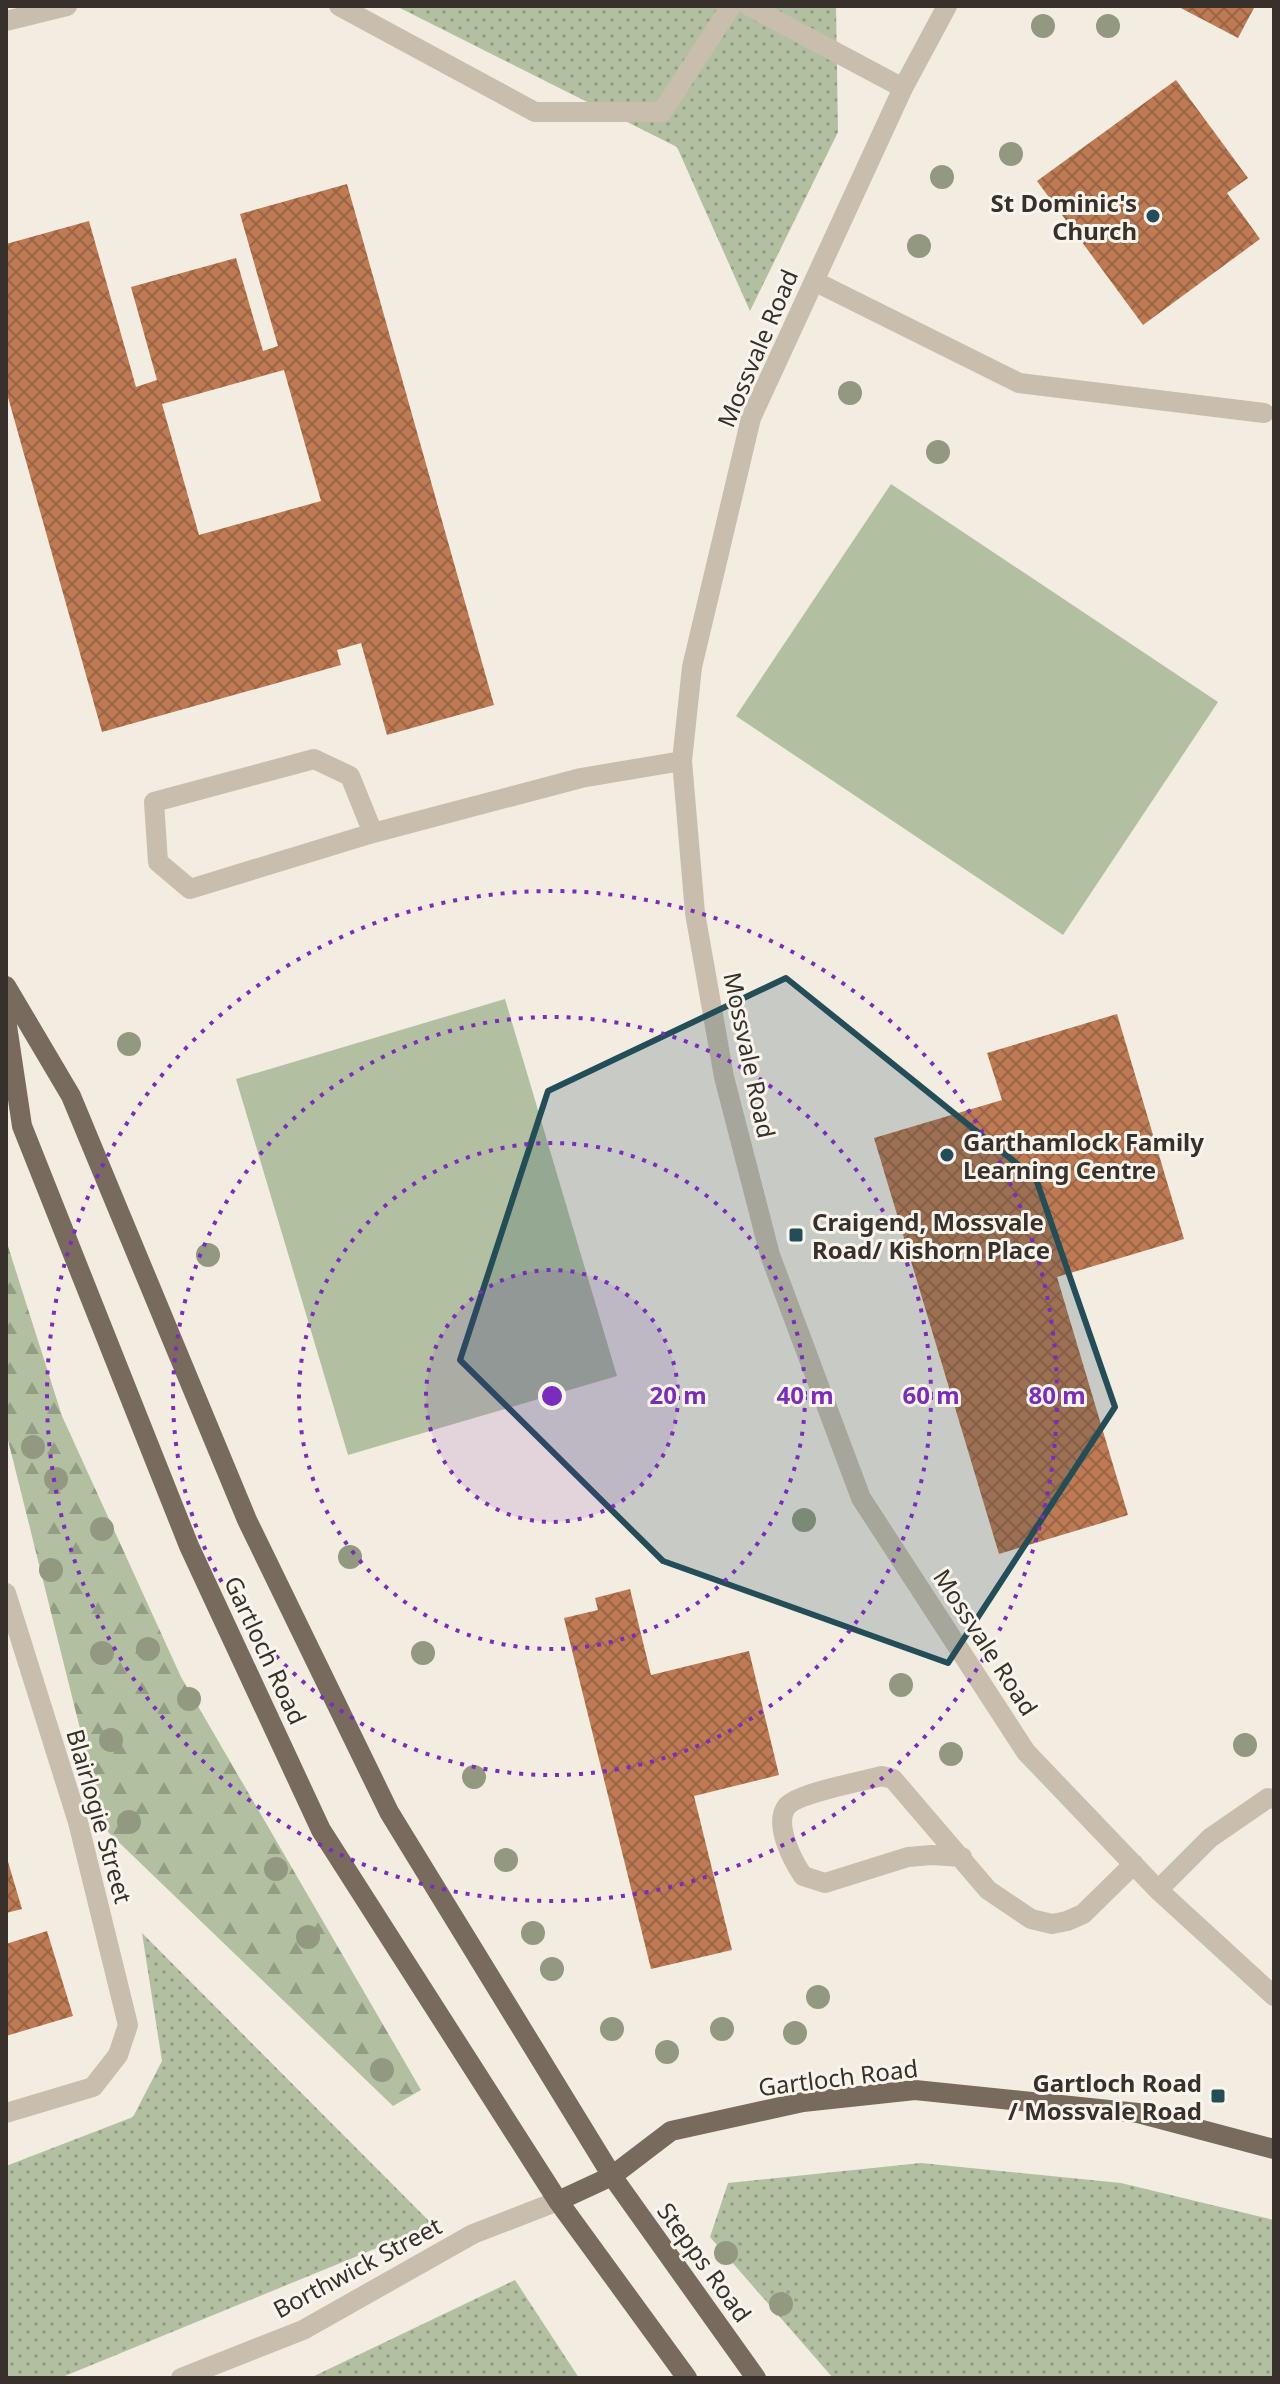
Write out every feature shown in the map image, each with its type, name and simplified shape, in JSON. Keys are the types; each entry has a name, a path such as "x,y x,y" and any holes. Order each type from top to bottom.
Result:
{"main road":[{"name":"Gartloch Road","path":"6,986 71,1096 247,1520 389,1812 612,2176"},
{"name":"Gartloch Road","path":"6,1019 22,1126 178,1521 321,1830 558,2201 612,2176 671,2131 803,2102 915,2090 1138,2113 1274,2149"},
{"name":"Stepps Road","path":"612,2176 756,2378"},
{"path":"558,2201 687,2378"}],"street":[{"path":"6,21 67,6"},
{"path":"339,6 535,112 662,112 731,6"},
{"path":"749,6 903,88"},
{"name":"Mossvale Road","path":"947,6 903,88 751,418 692,667 682,761 695,913 724,1077 770,1255 861,1498 1026,1752 1158,1890 1274,1996"},
{"path":"814,281 1019,383 1264,413"},
{"path":"373,833 350,776 314,759 154,802 158,862 190,889 373,833 581,778 682,761"},
{"name":"Blairlogie Street","path":"6,1593 78,1822 128,2025 118,2055 93,2087 6,2113"},
{"path":"962,1857 908,1857 825,1883 803,1876 785,1840 782,1819 786,1808 797,1798 882,1776 893,1779 962,1857 988,1890 1031,1919 1052,1924 1083,1914 1134,1864"},
{"path":"1158,1890 1210,1838 1268,1798 1274,1799"},
{"name":"Borthwick Street","path":"181,2378 303,2330 473,2234 558,2201"}],"highlighted area":[{"path":"786,978 1036,1179 1115,1407 948,1663 663,1561 460,1360 548,1091"}],"green space":[{"path":"396,6 836,6 838,132 750,311 677,147"},
{"path":"891,484 1218,702 1063,935 736,716"},
{"path":"505,999 617,1376 348,1455 236,1079"},
{"path":"6,1240 62,1416 181,1677 421,2090 393,2106 105,1829 6,1432"},
{"path":"142,1933 433,2225 60,2378 6,2378 6,2166 133,2117 162,2061"},
{"path":"921,2163 1121,2183 1274,2220 1274,2378 833,2378 710,2237 728,2183"},
{"path":"515,2280 579,2378 310,2378"}],"building":[{"path":"1177,6 1255,6 1238,38"},
{"name":"St Dominic's Church","path":"1176,80 1248,178 1227,193 1260,239 1143,325 1037,181"},
{"path":"347,184 494,705 387,735 361,643 337,650 341,665 102,732 6,390 6,244 89,221 136,387 157,380 131,287 236,258 263,351 278,346 240,214","holes":["284,370 321,501 199,535 162,404"]},
{"path":"1117,1014 1184,1239 1057,1277 1128,1515 999,1554 874,1138 1002,1100 987,1053"},
{"path":"630,1589 651,1675 749,1651 779,1775 694,1796 732,1950 651,1969 564,1618 598,1610 595,1598"},
{"path":"6,1855 22,1909 6,1913"},
{"path":"47,1931 73,2016 6,2036 6,1944"}],"place":[{"name":"St Dominic's Church","path":"1153,216"},
{"name":"Garthamlock Family Learning Centre","path":"947,1155"},
{"name":"Craigend, Mossvale Road/ Kishorn Place","path":"796,1235"},
{"name":"Gartloch Road / Mossvale Road","path":"1218,2096"}]}
